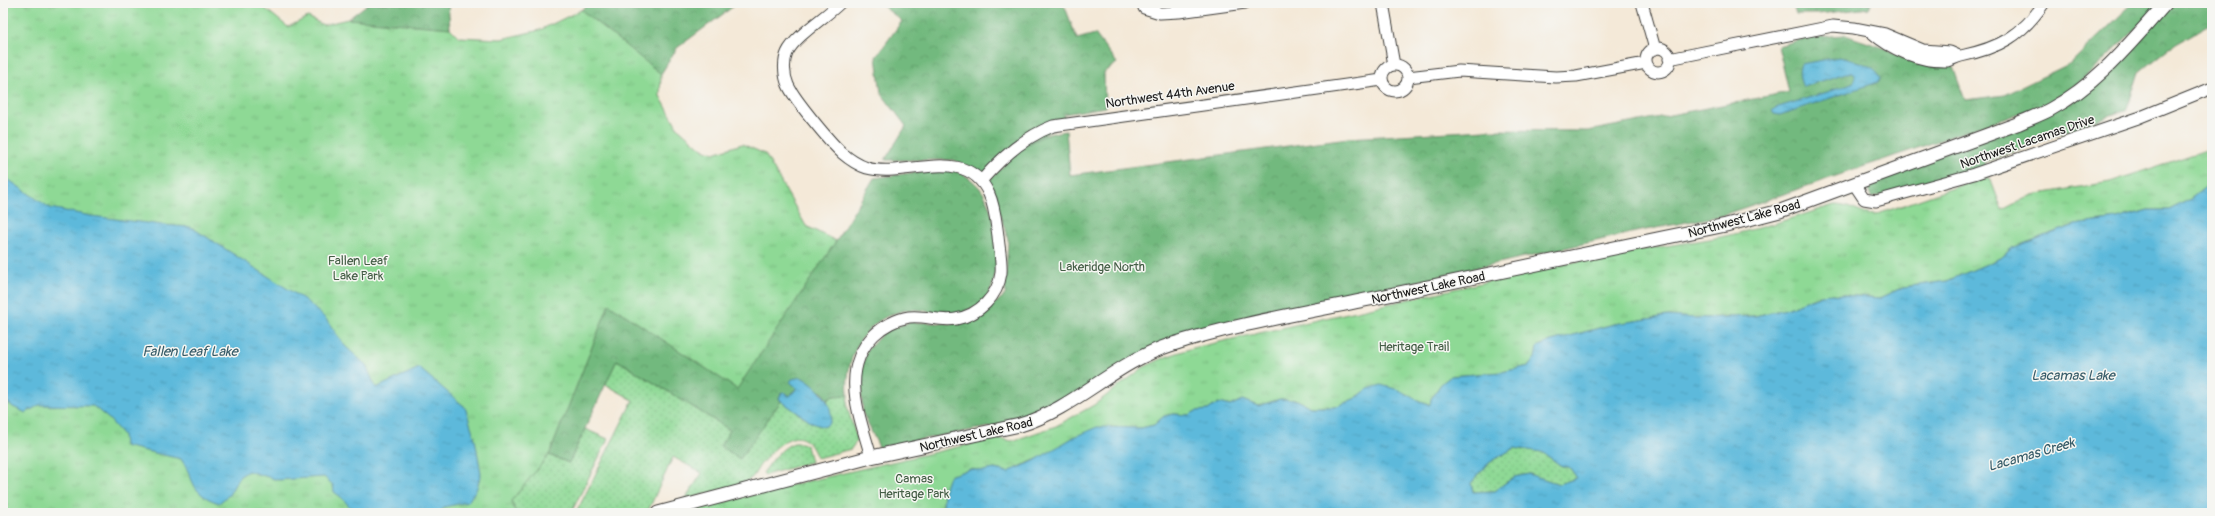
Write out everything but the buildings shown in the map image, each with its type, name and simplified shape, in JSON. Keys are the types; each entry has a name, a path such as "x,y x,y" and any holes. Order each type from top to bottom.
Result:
{"main road":[{"name":"Northwest Lake Road","path":"658,513 870,458 1020,425 1058,410 1126,364 1170,345 1220,332 1373,298 1726,226 1780,211 2051,109 2075,93 2104,70 2121,54 2166,3"}],"street":[{"path":"840,3 794,43 787,53 785,76 792,93 836,147 854,162 866,167 883,170 938,164 950,165 967,171 981,181 991,200 996,220 1001,271 998,284 987,302 970,314 948,320 916,316 901,319 877,332 864,346 855,368 853,388 870,458"},
{"path":"1144,8 1160,13 1179,12 1245,3"},
{"path":"1383,3 1394,66"},
{"path":"1642,3 1655,49"},
{"path":"1669,59 1821,28 1854,28 1871,32 1883,43 1918,57 1949,61 1959,56 1991,49 2006,41 2032,19 2044,3"},
{"path":"1655,49 1664,50 1669,59 1667,68 1659,72 1651,70 1646,63 1648,54 1655,49"},
{"path":"1408,77 1458,71 1569,76 1646,63"},
{"path":"1394,66 1404,69 1408,77 1404,87 1395,91 1386,88 1382,80 1386,70 1394,66"},
{"name":"Northwest 44th Avenue","path":"981,181 1029,136 1053,126 1382,80"},
{"name":"Northwest Lacamas Drive","path":"1854,184 1864,199 1870,201 1884,199 1974,174 2138,118 2212,88"}],"green space":[{"name":"Fallen Leaf Lake Park","path":"3,3 258,3 288,27 308,17 323,25 348,19 450,28 459,37 501,39 540,30 581,10 661,74 660,96 678,128 701,148 714,153 742,144 765,154 806,226 836,241 737,389 609,304 549,455 511,501 516,513 3,513"},
{"path":"369,3 448,3 450,28 348,19"},
{"path":"589,3 738,3 677,48 661,74 581,10"},
{"path":"879,3 1060,3 1065,7 1077,39 1095,34 1117,63 1104,72 1105,107 1064,114 1064,122 983,173 953,160 885,160 906,126 881,93 876,57 902,21"},
{"path":"1792,3 1871,3 1869,8 1818,14 1796,14"},
{"name":"Lakeridge North","path":"2133,3 2162,3 2085,78 2051,102 1720,216 1640,231 1215,327 1042,414 995,426 879,447 863,414 860,377 867,350 885,331 910,322 959,324 980,316 1005,295 1008,239 989,181 1014,155 1023,148 1042,137 1053,133 1066,131 1070,175 1348,138 1485,130 1588,131 1789,92 1778,46 1806,38 1845,35 1887,49 1916,64 1953,67 1965,100 2005,95 2071,63"},
{"path":"2168,3 2212,3 2212,23 2170,47 2139,72 2127,109 1985,162 1987,169 1871,198 1867,187 1872,182 2075,100"},
{"name":"Heritage Trail","path":"2212,148 2212,182 2189,200 2169,210 2148,210 2117,219 2075,225 2012,248 2001,258 1947,281 1904,287 1879,298 1832,294 1821,295 1786,309 1755,316 1695,318 1668,316 1614,324 1551,341 1537,347 1536,358 1529,366 1502,372 1451,376 1441,384 1431,399 1431,405 1415,399 1399,390 1368,389 1356,398 1335,407 1311,407 1297,400 1280,399 1258,406 1242,400 1230,406 1218,403 1208,410 1196,411 1189,415 1174,414 1164,416 1154,425 1141,428 1107,427 1074,437 1046,455 1008,472 995,469 983,471 970,469 944,491 943,506 950,513 682,513 778,488 997,438 1012,441 1056,426 1094,405 1144,367 1168,356 1193,348 1569,263 1720,237 1770,225 1834,205 1845,206 1870,215 1875,215 1982,178 1990,178 2002,210 2032,195 2110,182"},
{"path":"945,168 959,172 975,183 986,198 991,212 997,246 997,264 994,280 989,294 980,305 955,316 908,310 893,314 880,320 861,340 854,352 848,380 848,395 833,396 827,400 822,392 797,388 790,396 782,392 779,398 781,401 740,459 720,446 730,430 617,360 569,463 549,455 609,304 737,389 836,241 874,178"},
{"path":"617,360 730,430 773,412 781,401 812,423 831,420 827,400 833,396 848,395 847,406 857,440 851,449 817,458 811,446 805,440 798,437 790,438 775,448 750,479 731,487 691,498 686,498 702,473 673,457 648,511 632,513 576,513 633,400 605,384"},
{"path":"585,429 608,439 571,513 516,513 511,501 549,455 569,463"},
{"path":"794,443 802,443 807,446 811,462 765,475 763,473 777,455 789,445"},
{"path":"1514,448 1542,452 1560,465 1570,468 1577,478 1559,484 1529,474 1514,477 1494,491 1473,492 1471,483 1489,463"}],"water":[{"path":"1839,57 1857,61 1869,66 1878,73 1881,78 1878,82 1780,115 1774,114 1772,111 1775,108 1834,90 1854,82 1856,77 1853,73 1846,73 1803,87 1799,75 1801,64"},
{"name":"Fallen Leaf Lake","path":"3,176 50,208 91,216 191,227 305,300 326,319 345,346 366,365 376,388 419,368 465,407 475,439 481,473 477,488 468,502 444,507 440,513 409,513 398,510 381,513 355,513 341,497 334,492 333,485 324,477 278,480 248,471 239,477 229,495 219,503 203,495 194,486 181,459 124,446 123,435 109,419 93,406 39,405 26,413 13,407 3,398"},
{"name":"Lacamas Lake","path":"2212,182 2212,513 950,513 943,506 944,491 949,476 970,469 983,471 994,469 1008,472 1034,461 1074,437 1097,427 1141,428 1154,425 1164,416 1174,414 1189,415 1196,411 1208,410 1218,403 1230,406 1242,400 1258,406 1280,399 1297,400 1311,407 1335,407 1356,398 1368,389 1381,385 1399,390 1430,405 1431,399 1441,384 1451,376 1502,372 1529,366 1535,358 1537,347 1551,341 1614,324 1668,316 1695,318 1755,316 1786,309 1821,295 1832,294 1879,298 1904,287 1947,281 2001,258 2012,248 2075,225 2117,219 2148,210 2169,210 2189,200","holes":["1514,448 1542,452 1560,465 1570,468 1577,478 1559,484 1529,474 1514,477 1494,491 1473,492 1471,483 1489,463"]},
{"path":"801,377 813,385 827,402 831,416 830,423 824,427 812,423 779,398 782,392 790,396 797,388 790,382 792,379"}],"water label":[{"name":"Lacamas Creek","path":"2031,454"}],"park label":[{"name":"Camas Heritage Park","path":"914,486"}]}
